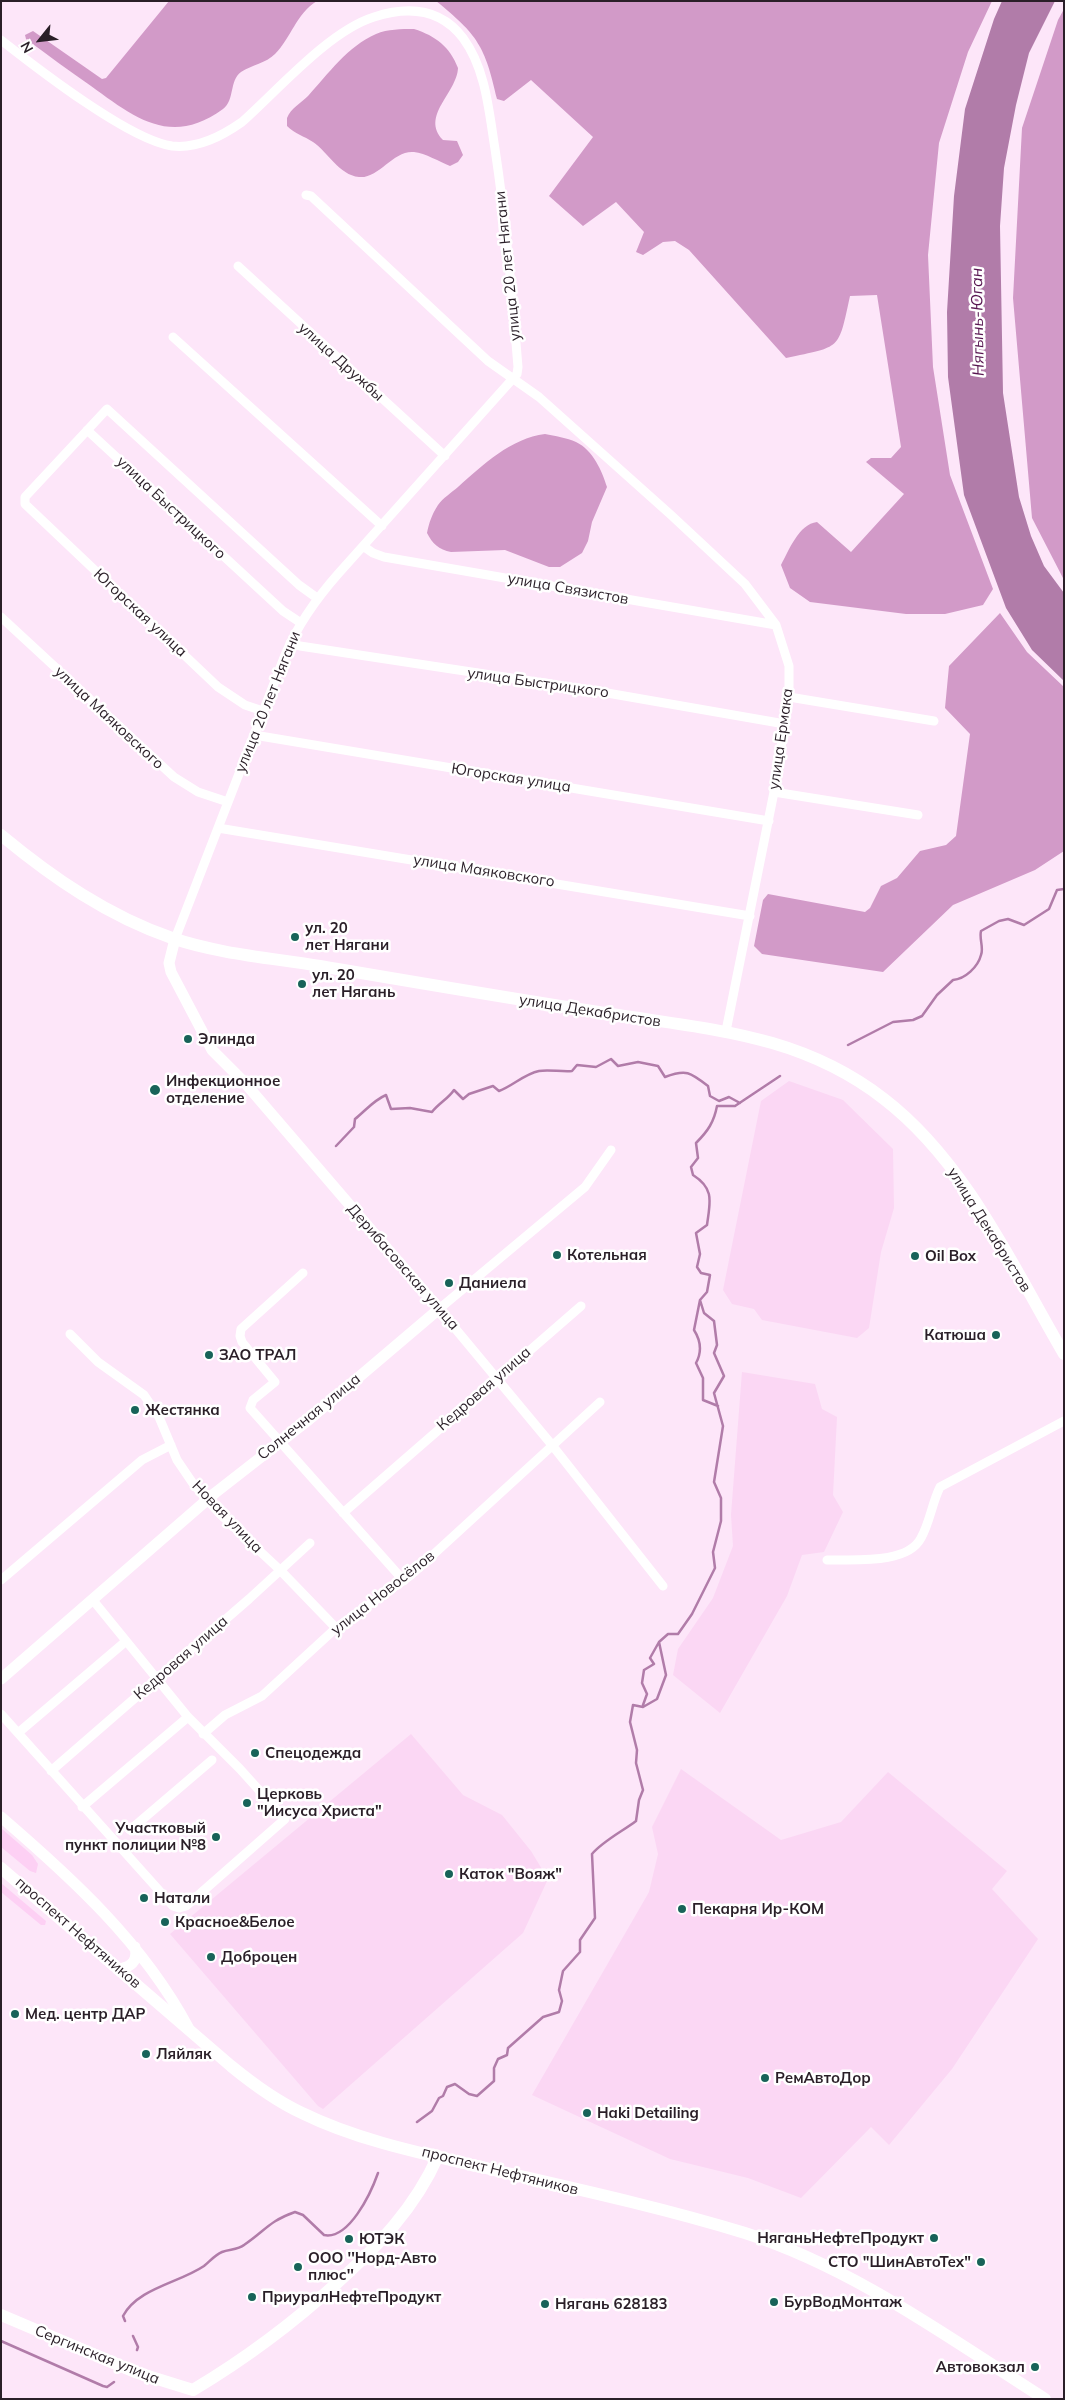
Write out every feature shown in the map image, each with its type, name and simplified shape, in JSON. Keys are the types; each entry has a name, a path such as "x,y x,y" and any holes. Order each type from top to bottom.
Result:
{"main road":[{"name":"улица Декабристов","path":"1,835 91,901 145,928 175,939 224,950 502,997 726,1031 777,1044 827,1062 878,1095 916,1126 932,1144 974,1200 1064,1354"},
{"name":"проспект Нефтяников","path":"1,1868 250,2082 300,2112 349,2132 721,2227 791,2250 870,2289 1044,2399"},
{"path":"190,2394 267,2342 315,2303 359,2263 405,2213 422,2190 438,2156"},
{"name":"Сергинская улица","path":"1,2315 190,2394"}],"street":[{"name":"улица 20 лет Нягани","path":"1,40 86,102 136,132 154,141 173,146 210,141 229,132 321,49 352,27 373,17 398,11 420,10 443,20 462,37 472,52 486,93 508,244 518,367 514,380 317,598 301,622 290,643 175,939"},
{"name":"улица Ермака","path":"306,195 311,196 488,361 539,397 671,514 745,584 776,625 789,666 789,698 774,792 726,1031"},
{"name":"улица Дружбы","path":"238,266 445,456"},
{"path":"173,337 382,526"},
{"name":"улица Быстрицкого","path":"301,622 282,611 87,430 107,408 299,585 317,598"},
{"name":"Югорская улица","path":"87,430 25,497 25,504 218,686 245,705 263,711"},
{"name":"улица Связистов","path":"363,546 373,553 384,557 776,625"},
{"name":"улица Маяковского","path":"1,617 174,777 198,792 228,802"},
{"name":"улица Быстрицкого","path":"290,643 590,690 785,724"},
{"path":"789,698 934,721"},
{"name":"Югорская улица","path":"254,735 768,821"},
{"path":"774,792 918,815"},
{"name":"улица Маяковского","path":"218,828 750,916"},
{"name":"Дерибасовская улица","path":"175,939 169,963 171,972 212,1050 245,1084 439,1309 552,1445 663,1586"},
{"name":"Солнечная улица","path":"1,1678 207,1500 306,1422 585,1187 611,1150"},
{"path":"304,1273 240,1332 242,1342 275,1382 253,1400 250,1408 404,1581"},
{"name":"Кедровая улица","path":"343,1513 581,1306"},
{"name":"Новая улица","path":"70,1334 98,1362 144,1395 159,1416 184,1472 207,1500 280,1570 336,1628"},
{"name":"улица Новосёлов","path":"203,1734 225,1715 262,1696 336,1628 404,1581 600,1402"},
{"path":"827,1560 894,1557 909,1551 921,1539 940,1486 1064,1421"},
{"path":"1,1580 142,1460 171,1445"},
{"name":"Кедровая улица","path":"50,1771 250,1599 310,1543"},
{"path":"1,1714 82,1807 173,1906 180,1908 186,1906 284,1819 240,1769 188,1717 125,1642 92,1599"},
{"path":"18,1733 125,1642"},
{"path":"82,1807 188,1717"},
{"path":"130,1830 212,1760"},
{"path":"1,1817 84,1892 136,1947 171,1995 188,2028"},
{"path":"120,1969 134,1963 137,1956 136,1947"}],"shaded area":[{"path":"169,1 317,1 299,19 281,48 275,54 237,76 229,101 223,109 204,120 187,126 170,127 154,124 138,117 107,98 26,39 25,35 33,31 102,79 106,78"},
{"path":"436,1 992,1 968,52 939,143 928,255 933,367 950,475 993,589 983,605 945,614 906,614 810,602 790,588 781,565 791,545 805,527 817,522 851,552 904,494 866,462 871,458 891,458 901,447 877,295 850,296 839,337 828,348 786,358 689,250 675,241 663,242 643,255 636,252 644,232 616,202 583,226 549,196 593,137 531,80 504,101 497,99 484,54 478,43 462,23"},
{"path":"1064,9 1064,580 1032,518 1013,298 1022,128 1058,20"},
{"path":"414,29 429,35 441,43 451,54 458,68 452,86 437,113 436,122 437,131 443,140 457,141 463,155 458,162 450,166 423,154 406,153 399,155 373,174 359,177 345,172 318,146 287,126 287,118 291,111 356,46 381,32"},
{"path":"545,434 569,439 587,450 596,462 607,487 592,522 588,541 582,553 560,567 549,567 505,550 451,552 439,548 431,540 427,533 430,522 432,515 442,500 498,454 521,441"},
{"path":"1000,613 1027,652 1064,687 1064,851 1035,870 953,905 883,972 762,954 754,946 763,900 768,894 865,912 870,908 881,886 897,878 920,851 946,845 956,836 970,734 945,708 949,666"},
{"path":"789,1081 843,1100 893,1149 894,1208 881,1252 869,1328 857,1338 762,1320 754,1309 732,1304 723,1290 761,1101"},
{"path":"742,1372 815,1384 822,1409 837,1417 833,1495 843,1512 824,1552 802,1555 787,1596 720,1713 673,1675 678,1649 713,1598 733,1546 731,1515"},
{"path":"411,1734 463,1795 502,1815 531,1851 548,1879 523,1933 323,2109 318,2106 170,1934"},
{"path":"681,1769 781,1840 841,1822 888,1772 1007,1871 992,1889 1038,1939 952,2069 889,2145 871,2127 801,2198 748,2178 670,2159 532,2095 649,1892 658,1854 652,1827"},
{"path":"1,1828 32,1855 38,1864 36,1873 30,1871 1,1847"},
{"path":"1,1883 46,1921 45,1925 41,1925 1,1892"}],"water":[{"name":"Нягынь-Юган","path":"1002,1 1055,1 1029,53 1016,105 1004,168 1000,226 1003,393 1019,497 1031,536 1044,566 1064,593 1064,681 1032,650 1006,608 964,495 948,377 947,312 954,196 965,109 994,19"}],"waterway":[{"path":"848,1045 893,1022 913,1020 922,1016 937,995 953,980 966,975 977,964 982,952 981,931 999,921 1008,919 1024,925 1049,909 1057,890 1064,889"},
{"path":"336,1146 354,1127 355,1119 386,1095 391,1109 410,1108 432,1112 454,1090 463,1099 469,1094 493,1086 499,1091 539,1071 572,1071 577,1065 596,1067 611,1059 618,1066 638,1062 658,1066 665,1077 678,1073 688,1073 708,1086 710,1096 719,1101 729,1097 740,1103"},
{"path":"417,2122 432,2111 447,2087 455,2084 469,2094 477,2096 494,2081 494,2068 498,2059 507,2055 508,2048 543,2017 559,2012 562,2001 559,1990 563,1971 580,1952 580,1940 595,1918 592,1854 607,1840 636,1821 639,1800 643,1790 636,1763 637,1750 630,1722 633,1705 643,1707 657,1699 666,1675 659,1642 668,1634 678,1634 692,1614 715,1568 713,1552 721,1521 721,1498 714,1482 723,1426 714,1393 724,1376 714,1353 717,1345 714,1321 704,1313 700,1300 707,1292 710,1275 701,1273 697,1267 700,1254 696,1233 707,1225 710,1203 705,1185 693,1175 691,1167 698,1158 696,1143 710,1126 717,1106 735,1106 780,1076"},
{"path":"700,1300 694,1330 700,1346 696,1363 703,1378 703,1400 718,1406"},
{"path":"643,1705 647,1694 642,1683 644,1670 654,1664 650,1658 659,1642"},
{"path":"125,2321 123,2316 138,2299 149,2292 194,2272 219,2253 242,2247 286,2215 295,2212 303,2215 324,2235 333,2235 342,2230 358,2213 378,2173"},
{"path":"133,2336 138,2347 137,2350"},
{"path":"1,2341 103,2386 107,2387 114,2382"}],"place":[{"name":"ул. 20 лет Нягани","path":"295,937"},
{"name":"ул. 20 лет Нягань","path":"302,984"},
{"name":"Элинда","path":"188,1039"},
{"name":"Инфекционное отделение","path":"155,1090"},
{"name":"Котельная","path":"557,1255"},
{"name":"Oil Box","path":"915,1256"},
{"name":"Даниела","path":"449,1283"},
{"name":"Катюша","path":"996,1335"},
{"name":"ЗАО ТРАЛ","path":"209,1355"},
{"name":"Жестянка","path":"135,1410"},
{"name":"Спецодежда","path":"255,1753"},
{"name":"Церковь \"Иисуса Христа\"","path":"247,1803"},
{"name":"Участковый пункт полиции №8","path":"216,1837"},
{"name":"Каток \"Вояж\"","path":"449,1874"},
{"name":"Натали","path":"144,1898"},
{"name":"Пекарня Ир-КОМ","path":"682,1909"},
{"name":"Красное&Белое","path":"165,1922"},
{"name":"Доброцен","path":"211,1957"},
{"name":"Мед. центр ДАР","path":"15,2014"},
{"name":"Ляйляк","path":"146,2054"},
{"name":"РемАвтоДор","path":"765,2078"},
{"name":"Haki Detailing","path":"587,2113"},
{"name":"НяганьНефтеПродукт","path":"934,2238"},
{"name":"ЮТЭК","path":"349,2239"},
{"name":"СТО \"ШинАвтоТех\"","path":"981,2262"},
{"name":"ООО ''Норд-Авто плюс''","path":"298,2267"},
{"name":"ПриуралНефтеПродукт","path":"252,2297"},
{"name":"БурВодМонтаж","path":"774,2302"},
{"name":"Нягань 628183","path":"545,2304"},
{"name":"Автовокзал","path":"1035,2367"}]}
